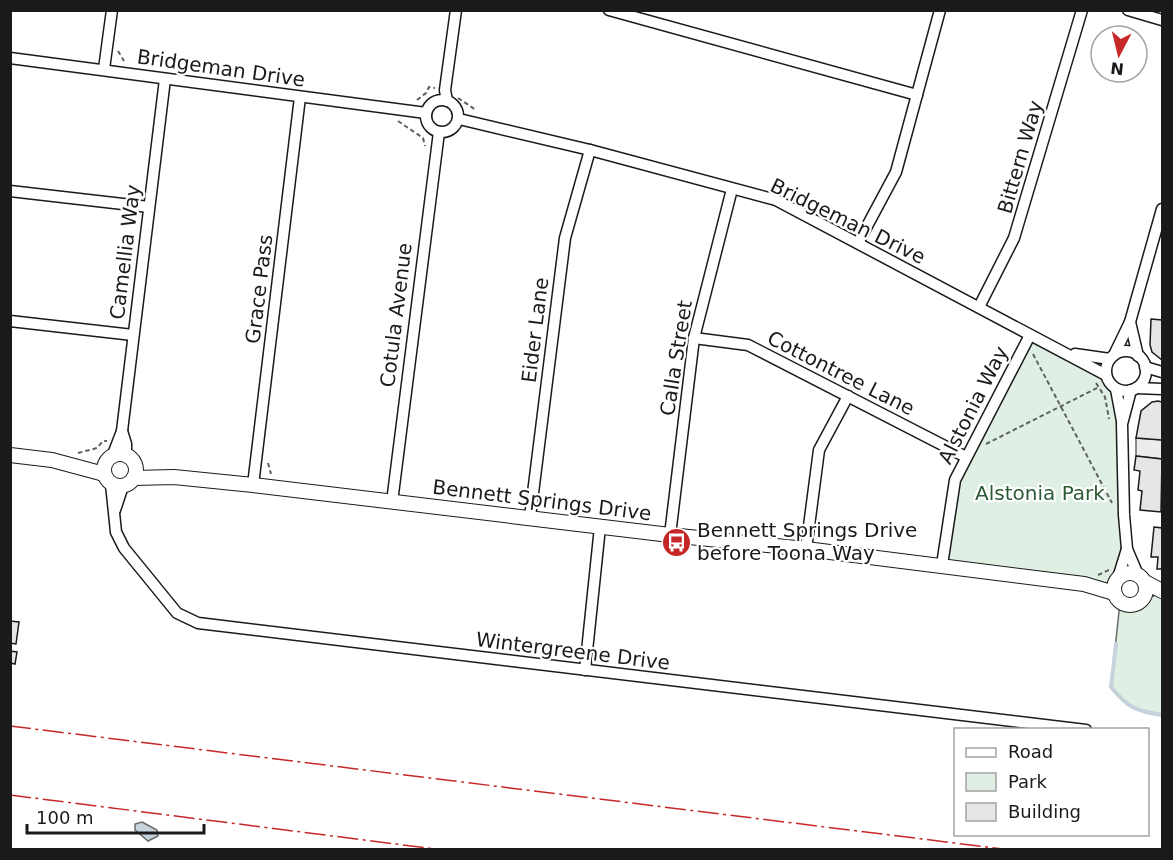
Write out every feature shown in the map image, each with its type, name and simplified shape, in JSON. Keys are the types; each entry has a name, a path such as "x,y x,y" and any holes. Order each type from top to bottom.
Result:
{"street":[{"path":"104,69 112,10"},
{"path":"451,96 434,102 426,113 430,127 439,132 449,131 459,119 451,96 445,90 456,10"},
{"path":"609,10 916,95"},
{"path":"858,243 896,172 940,10"},
{"name":"Bittern Way","path":"979,308 1014,238 1082,10"},
{"path":"1128,10 1162,20"},
{"name":"Bridgeman Drive","path":"10,58 426,113"},
{"name":"Camellia Way","path":"120,459 116,442 122,431 165,79"},
{"name":"Grace Pass","path":"253,485 300,97"},
{"name":"Bridgeman Drive","path":"459,119 590,150 776,200 1030,335 1069,353 1106,375"},
{"name":"Cotula Avenue","path":"392,502 439,132"},
{"name":"Eider Lane","path":"530,517 565,238 590,150"},
{"name":"Calla Street","path":"670,535 694,338 732,189"},
{"path":"10,190 149,207"},
{"path":"1162,209 1130,322 1112,357 1106,375 1116,389 1122,424 1127,549 1116,585 1120,602 1130,605 1162,592"},
{"path":"10,321 133,335"},
{"path":"1122,424 1133,389 1144,379 1145,367 1138,356 1130,322"},
{"name":"Alstonia Way","path":"942,565 955,480 1030,335"},
{"name":"Cottontree Lane","path":"694,338 748,345 966,455"},
{"path":"1112,357 1125,352 1138,356"},
{"name":"Bridgeman Drive","path":"1069,353 1112,357"},
{"path":"1145,367 1162,372"},
{"path":"1116,389 1162,389"},
{"path":"806,549 819,450 848,396"},
{"name":"Camellia Way","path":"120,459 126,444 122,431"},
{"name":"Bennett Springs Drive","path":"10,454 52,460 120,459 174,477"},
{"path":"118,480 120,459"},
{"path":"118,480 120,459"},
{"name":"Bennett Springs Drive","path":"72,460 118,480 174,477 253,485 670,535 1089,580 1116,585"},
{"name":"Wintergreene Drive","path":"118,480 114,513 116,531 135,562 177,612 198,623 1078,728"},
{"path":"585,670 600,527"},
{"path":"1127,549 1142,579 1144,598"},
{"path":"1116,585 1127,573 1142,579 1162,592"}],"path":[{"path":"451,96 479,112"},
{"path":"392,120 414,130 423,138 426,153"},
{"path":"1018,359 1023,362 1034,354 1040,353"},
{"path":"1034,354 1115,508 1114,497"},
{"path":"1090,378 1105,397 1110,422"},
{"path":"966,455 1099,387"},
{"path":"72,460 98,448 104,441 116,442"},
{"path":"256,459 267,461 270,474 278,478"},
{"path":"1089,580 1106,573 1113,564"}],"green space":[{"name":"Alstonia Park","path":"1030,335 1106,375 1116,389 1127,549 1115,583 1084,584 942,565 955,480"},
{"path":"1162,594 1162,715 1133,707 1122,700 1111,687 1120,602 1135,604 1144,598"}],"shaded area":[{"path":"1136,438 1162,440 1162,459 1136,456"},
{"path":"142,822 157,830 158,836 148,841 135,830 135,824"}],"building":[{"path":"1151,319 1162,320 1162,360 1152,352 1150,345"},
{"path":"1152,402 1162,402 1162,440 1136,438 1141,411"},
{"path":"1136,456 1162,459 1161,512 1140,510 1142,491 1138,490 1140,471 1134,470"},
{"path":"1154,527 1162,528 1162,569 1157,569 1158,557 1151,557"},
{"path":"10,621 19,622 16,644 10,643"},
{"path":"10,651 17,652 15,664 10,663"}],"waterway":[{"path":"1116,644 1111,687 1122,700 1133,707 1162,715"}],"power":[{"path":"10,726 1011,850"},
{"path":"10,795 443,850"}],"place":[{"name":"Bennett Springs Drive before Toona Way","path":"676,542"}]}
